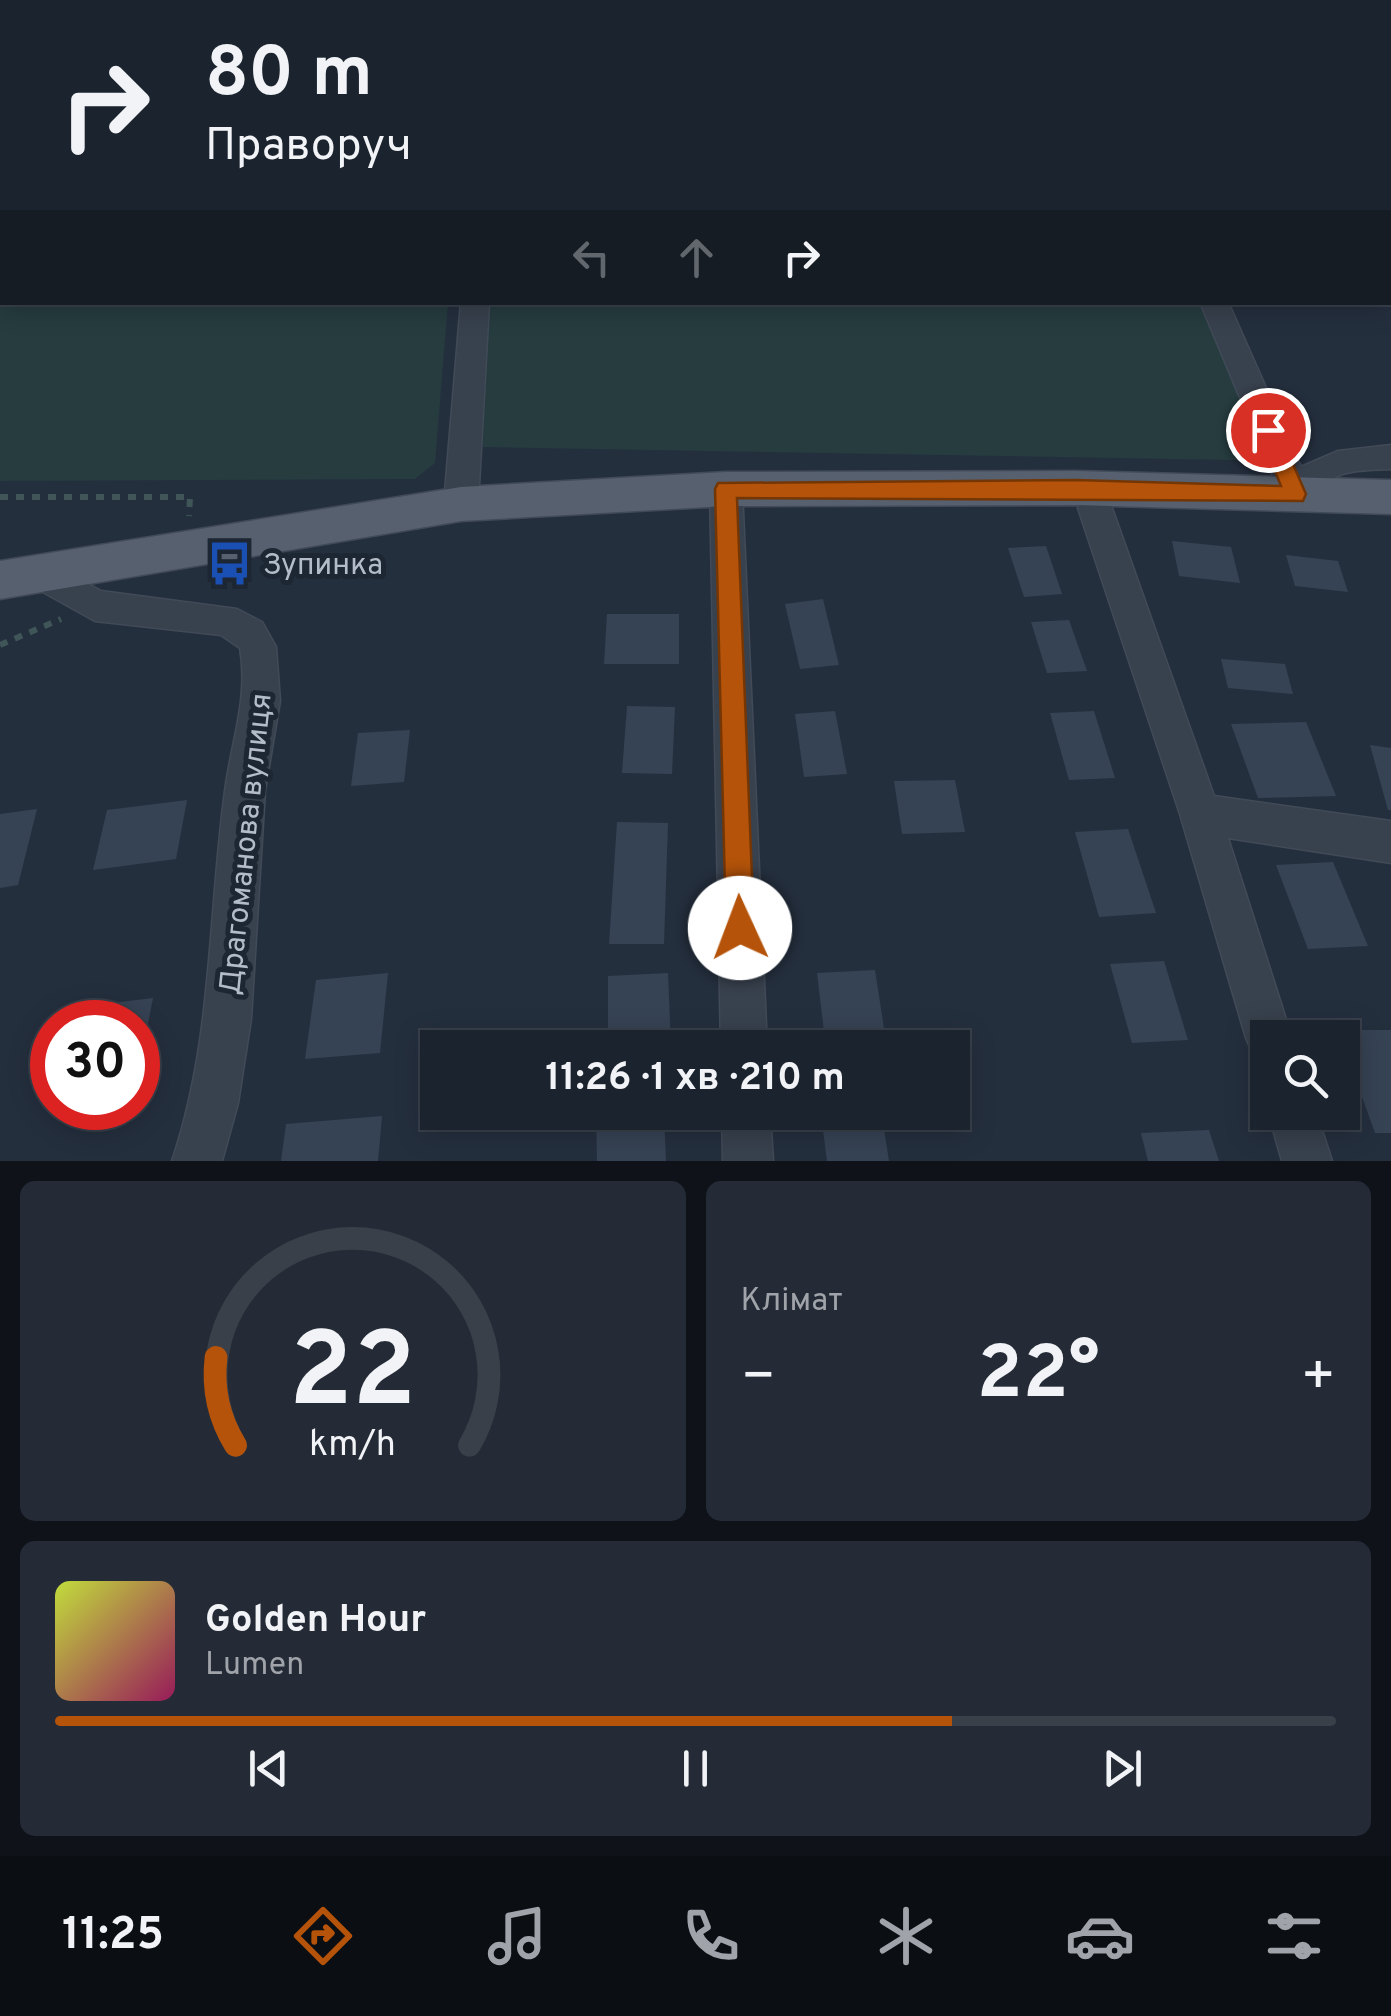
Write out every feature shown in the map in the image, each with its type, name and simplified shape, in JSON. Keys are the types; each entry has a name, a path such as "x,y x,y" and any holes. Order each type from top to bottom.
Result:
{"main road":[{"path":"18,576 461,504 726,489 1092,498 1296,494 1391,497"}],"street":[{"path":"461,504 475,305"},
{"path":"1215,305 1296,494"},
{"path":"1296,494 1306,478 1350,457 1391,458"},
{"path":"726,489 743,1030"},
{"path":"1092,498 1200,814 1263,1020"},
{"name":"Драгоманова вулиця","path":"18,576 95,606 224,620 243,628 257,641 262,699 242,821 226,1034 216,1096 198,1161"},
{"path":"1200,814 1391,842"},
{"path":"747,1130 748,1161"},
{"path":"1298,1130 1307,1161"}],"path":[{"path":"0,497 190,497 188,548"},
{"path":"0,645 95,606"}],"green space":[{"path":"0,305 448,305 435,463 415,479 0,481"},
{"path":"486,305 1220,305 1284,461 483,447"}],"building":[{"path":"1172,541 1231,547 1240,583 1179,576"},
{"path":"1046,546 1062,594 1024,597 1008,548"},
{"path":"1286,555 1338,561 1348,592 1295,586"},
{"path":"823,599 839,665 800,669 785,604"},
{"path":"607,614 679,614 679,664 604,664"},
{"path":"1069,620 1087,671 1047,673 1031,622"},
{"path":"1221,659 1285,664 1293,694 1228,688"},
{"path":"627,706 675,707 672,774 622,773"},
{"path":"835,711 847,774 804,777 795,714"},
{"path":"1094,711 1115,778 1069,780 1050,713"},
{"path":"1306,722 1336,796 1258,798 1231,724"},
{"path":"410,730 404,782 351,786 358,733"},
{"path":"1370,745 1391,748 1391,810 1388,810"},
{"path":"955,780 965,832 902,834 894,781"},
{"path":"187,800 176,859 93,870 107,810"},
{"path":"37,809 18,885 0,888 0,814"},
{"path":"617,822 668,823 664,944 609,944"},
{"path":"1128,829 1156,913 1099,917 1075,832"},
{"path":"1333,862 1368,946 1308,949 1276,865"},
{"path":"1164,961 1188,1040 1132,1043 1110,964"},
{"path":"875,970 884,1030 824,1030 817,973"},
{"path":"388,973 380,1053 305,1059 316,980"},
{"path":"668,973 670,1030 608,1030 608,976"},
{"path":"1360,1030 1391,1030 1391,1133 1375,1133 1360,1091"},
{"path":"382,1116 378,1161 281,1161 286,1124"},
{"path":"596,1130 665,1130 666,1161 597,1161"},
{"path":"823,1130 884,1130 889,1161 827,1161"},
{"path":"1209,1130 1219,1161 1148,1161 1141,1133"}],"place":[{"name":"Зупинка","path":"230,564"}],"route":[{"path":"740,928 726,489 1076,488 1296,494 1268,430"}]}
